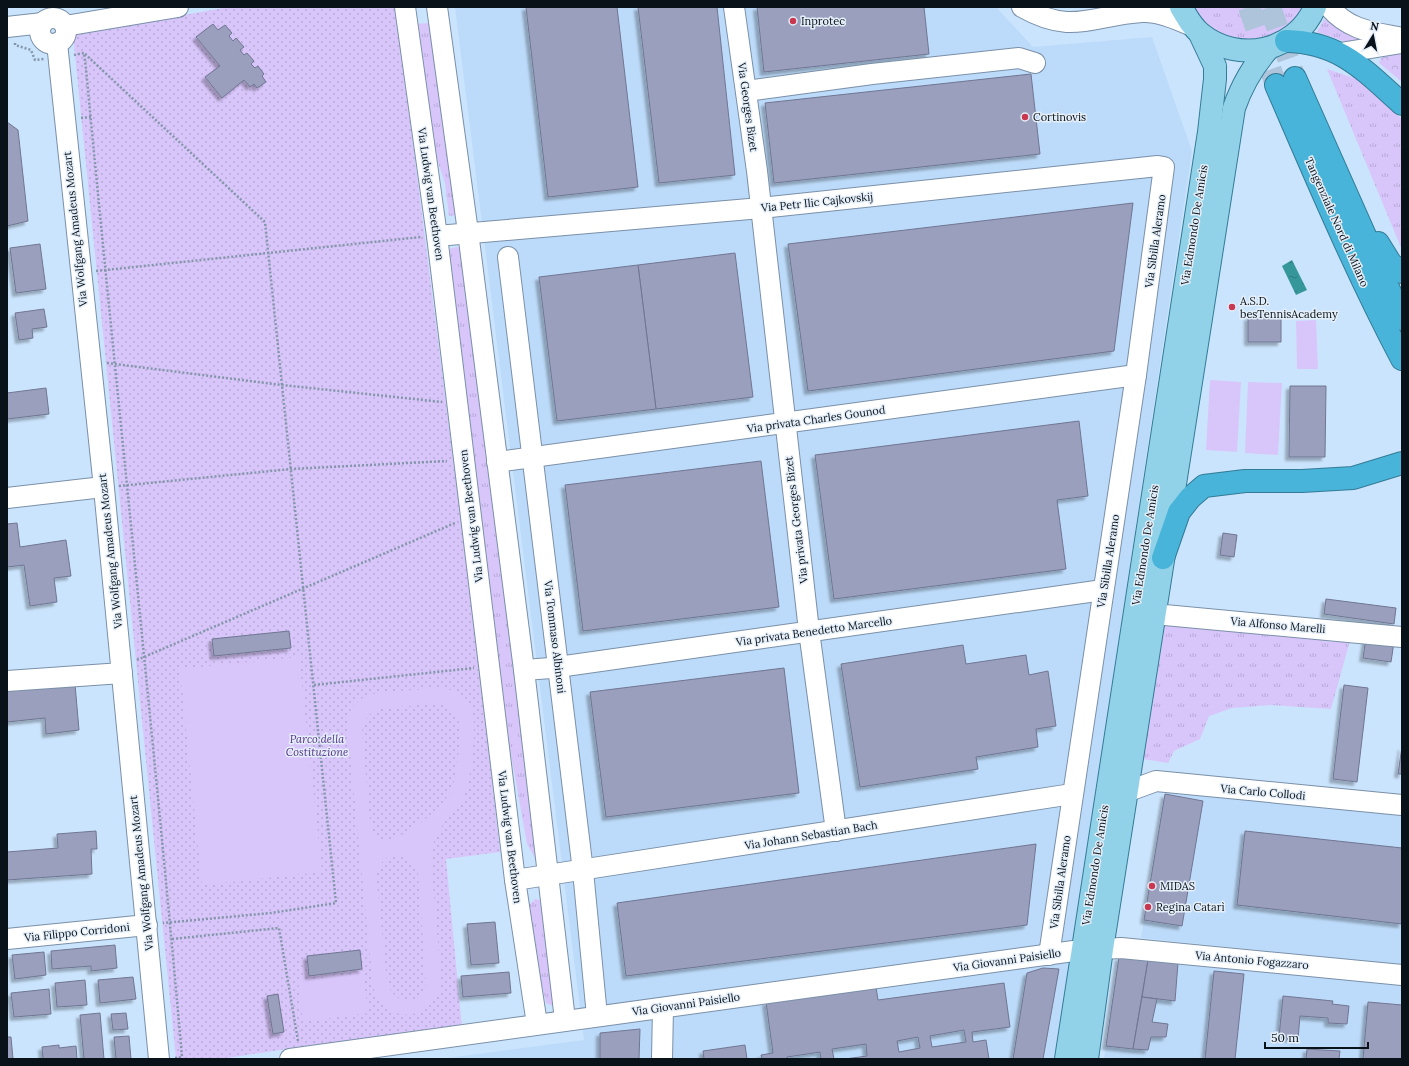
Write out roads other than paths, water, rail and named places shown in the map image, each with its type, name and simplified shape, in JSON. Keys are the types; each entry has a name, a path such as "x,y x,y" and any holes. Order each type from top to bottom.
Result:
{"highway":[{"path":"1277,45 1318,44 1340,53 1369,74 1402,104"},
{"name":"Tangenziale Nord di Milano","path":"1402,319 1338,176 1286,81 1328,206 1385,327 1402,359"},
{"path":"1338,176 1350,187 1373,235 1391,264 1402,272"},
{"path":"1163,558 1179,512 1190,498 1204,486 1245,481 1302,481 1352,478 1402,463"}],"main road":[{"name":"Via Edmondo De Amicis","path":"1087,1059 1092,950 1209,132 1215,79 1215,66 1196,30 1181,7"},
{"name":"Via Edmondo De Amicis","path":"1066,1059 1092,950 1126,792 1234,108 1243,83 1255,63 1304,26 1315,7"},
{"path":"1196,30 1224,48 1237,51 1250,51 1277,45"}],"street":[{"path":"9,31 53,37 178,7"},
{"name":"Via Ludwig van Beethoven","path":"405,7 437,236 515,880 537,1024"},
{"path":"437,7 468,232 524,670 565,1020"},
{"name":"Via Georges Bizet","path":"734,7 761,208"},
{"path":"1022,7 1040,17 1080,23 1145,9 1179,20 1196,30"},
{"path":"1329,7 1340,18 1358,29 1402,38"},
{"name":"Via Wolfgang Amadeus Mozart","path":"53,37 103,487 159,1059"},
{"path":"1340,53 1402,43"},
{"path":"746,92 872,74 1019,58 1035,63"},
{"name":"Via Petr Ilic Cajkovskij","path":"437,236 468,232 761,208 1158,166 1164,167"},
{"name":"Via Sibilla Aleramo","path":"1049,955 1136,375 1164,167"},
{"name":"Via privata Georges Bizet","path":"761,208 784,423 809,632 836,831"},
{"name":"Via Tommaso Albinoni","path":"508,257 583,870 597,1016"},
{"name":"Via privata Charles Gounod","path":"497,462 1136,375"},
{"path":"7,498 103,487"},
{"name":"Via privata Benedetto Marcello","path":"524,670 558,667 1103,590"},
{"name":"Via Alfonso Marelli","path":"1154,614 1402,637"},
{"path":"7,681 121,668"},
{"name":"Via Carlo Collodi","path":"1126,792 1156,781 1402,805"},
{"name":"Via Johann Sebastian Bach","path":"515,880 549,876 1072,794"},
{"name":"Via Filippo Corridoni","path":"7,939 146,925"},
{"name":"Via Antonio Fogazzaro","path":"1092,950 1121,948 1402,975"},
{"name":"Via Giovanni Paisiello","path":"295,1058 353,1055 565,1020 1092,950"},
{"path":"662,1008 662,1059"}],"water":[{"path":"1292,260 1307,290 1296,295 1282,266"}],"tunnel":[{"path":"1249,7 1276,85"},
{"path":"1270,7 1295,78"}],"place":[{"name":"Inprotec","path":"793,21"},
{"name":"Cortinovis","path":"1025,117"},
{"name":"A.S.D. besTennisAcademy","path":"1232,307"},
{"name":"MIDAS","path":"1152,886"},
{"name":"Regina Catarì","path":"1148,907"}],"park label":[{"name":"Parco della Costituzione","path":"317,745"}]}
